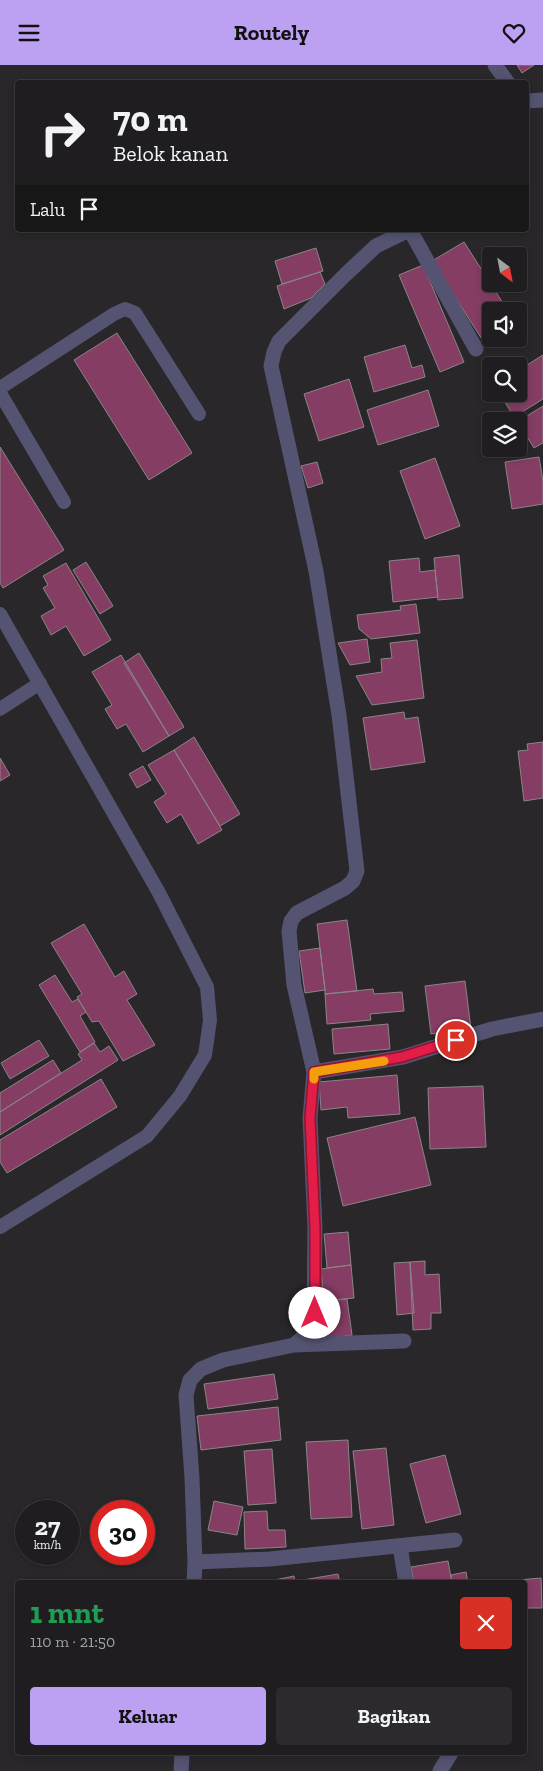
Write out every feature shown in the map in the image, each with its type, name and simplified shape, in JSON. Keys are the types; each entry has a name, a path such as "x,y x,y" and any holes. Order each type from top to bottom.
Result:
{"street":[{"path":"495,65 506,80"},
{"path":"529,101 543,100"},
{"path":"294,1345 310,1329 314,1321 315,1229 310,1118 314,1072 294,985 288,931 291,921 297,913 345,887 353,881 357,871 339,715 316,571 271,365 279,341 346,274 376,246 406,232"},
{"path":"411,232 476,349"},
{"path":"314,1072 402,1057 492,1029 543,1019"},
{"path":"194,1580 192,1470 186,1403 190,1380 201,1369 223,1360 294,1345 404,1341"},
{"path":"195,1562 270,1559 455,1540"},
{"path":"400,1546 406,1580"},
{"path":"181,1771 182,1755"},
{"path":"440,1771 450,1755"}],"lane":[{"path":"0,388 114,314 125,309 136,313 199,414"},
{"path":"0,393 64,502"},
{"path":"0,614 158,891 207,987 210,1020 205,1055 180,1096 147,1135 0,1227"},
{"path":"0,709 40,683"}],"building":[{"path":"517,65 534,65 522,73"},
{"path":"464,242 482,270 482,293 497,293 502,302 482,302 482,339 432,261"},
{"path":"316,248 323,271 282,284 275,261"},
{"path":"423,265 464,362 440,372 399,275"},
{"path":"320,272 325,284 311,298 284,309 277,286"},
{"path":"117,333 192,453 149,480 74,360"},
{"path":"405,345 412,368 422,365 425,377 374,392 364,357"},
{"path":"543,355 543,399 522,412 511,412 505,402 527,402 527,365"},
{"path":"349,379 364,427 319,441 304,394"},
{"path":"428,390 439,426 378,445 367,410"},
{"path":"543,406 543,443 534,448 527,437 527,416"},
{"path":"0,447 64,550 3,588 0,583"},
{"path":"539,457 543,481 543,504 512,509 505,462"},
{"path":"435,458 460,526 425,539 400,471"},
{"path":"317,462 323,483 308,488 301,466"},
{"path":"459,555 463,598 438,600 434,558"},
{"path":"419,558 420,572 435,570 438,597 393,602 389,561"},
{"path":"86,562 113,606 100,614 73,570"},
{"path":"66,563 111,640 84,656 66,626 51,635 41,616 55,608 43,588 48,585 43,576"},
{"path":"416,604 420,633 371,639 359,629 357,615 401,610 400,606"},
{"path":"367,639 370,662 350,665 338,643"},
{"path":"417,640 424,698 372,705 356,676 382,672 381,659 392,658 390,643"},
{"path":"139,653 184,727 169,736 124,663"},
{"path":"121,655 169,736 143,752 126,724 117,729 105,709 112,705 92,672"},
{"path":"404,712 405,719 418,717 425,762 371,770 363,718"},
{"path":"194,737 240,814 220,826 174,750"},
{"path":"543,742 543,798 524,801 518,751 528,750 527,744"},
{"path":"174,750 222,830 198,844 181,814 167,823 154,802 166,794 148,765"},
{"path":"0,758 10,775 0,781"},
{"path":"143,766 151,780 137,788 129,774"},
{"path":"347,920 357,991 325,994 317,924"},
{"path":"84,924 115,977 124,971 137,994 127,1000 155,1045 123,1061 99,1021 92,1022 77,997 82,994 51,943"},
{"path":"320,948 325,990 305,993 299,951"},
{"path":"55,975 72,1002 78,999 86,1012 80,1016 95,1042 80,1052 39,985"},
{"path":"465,981 471,1029 431,1034 425,986"},
{"path":"373,989 374,994 402,992 404,1011 370,1014 371,1020 327,1024 325,994"},
{"path":"388,1024 390,1049 334,1054 332,1029"},
{"path":"39,1040 49,1056 10,1079 1,1063"},
{"path":"94,1043 100,1052 109,1046 118,1060 0,1135 0,1112 82,1060 78,1054"},
{"path":"53,1060 61,1073 0,1112 0,1093"},
{"path":"397,1075 400,1114 348,1118 347,1107 321,1110 319,1082"},
{"path":"101,1079 117,1107 7,1173 0,1162 0,1140"},
{"path":"483,1086 486,1147 430,1149 428,1088"},
{"path":"415,1117 431,1185 343,1206 327,1138"},
{"path":"348,1232 351,1265 327,1268 324,1234"},
{"path":"425,1261 425,1275 439,1274 441,1313 431,1313 431,1329 413,1330 410,1262"},
{"path":"410,1262 414,1313 397,1315 394,1263"},
{"path":"351,1265 354,1298 324,1301 321,1269"},
{"path":"347,1299 352,1335 325,1339 323,1320 331,1309 330,1301"},
{"path":"274,1374 278,1399 208,1409 204,1384"},
{"path":"278,1407 281,1440 201,1450 197,1416"},
{"path":"348,1440 352,1517 311,1519 306,1442"},
{"path":"386,1448 394,1525 362,1529 353,1451"},
{"path":"272,1449 276,1503 248,1505 244,1451"},
{"path":"445,1455 461,1514 426,1523 410,1464"},
{"path":"214,1501 243,1507 237,1535 208,1530"},
{"path":"267,1511 268,1530 285,1530 286,1547 245,1549 244,1512"},
{"path":"448,1561 451,1580 413,1580 411,1567"},
{"path":"466,1572 467,1580 452,1580 451,1575"},
{"path":"338,1574 339,1580 303,1580"},
{"path":"294,1576 295,1580 275,1580"},
{"path":"541,1578 542,1608 527,1608 527,1580 518,1580"}],"slow traffic":[{"path":"314,1079 314,1072 384,1061"}],"route":[{"path":"315,1313 315,1229 310,1118 314,1072 402,1057 456,1040"}]}
